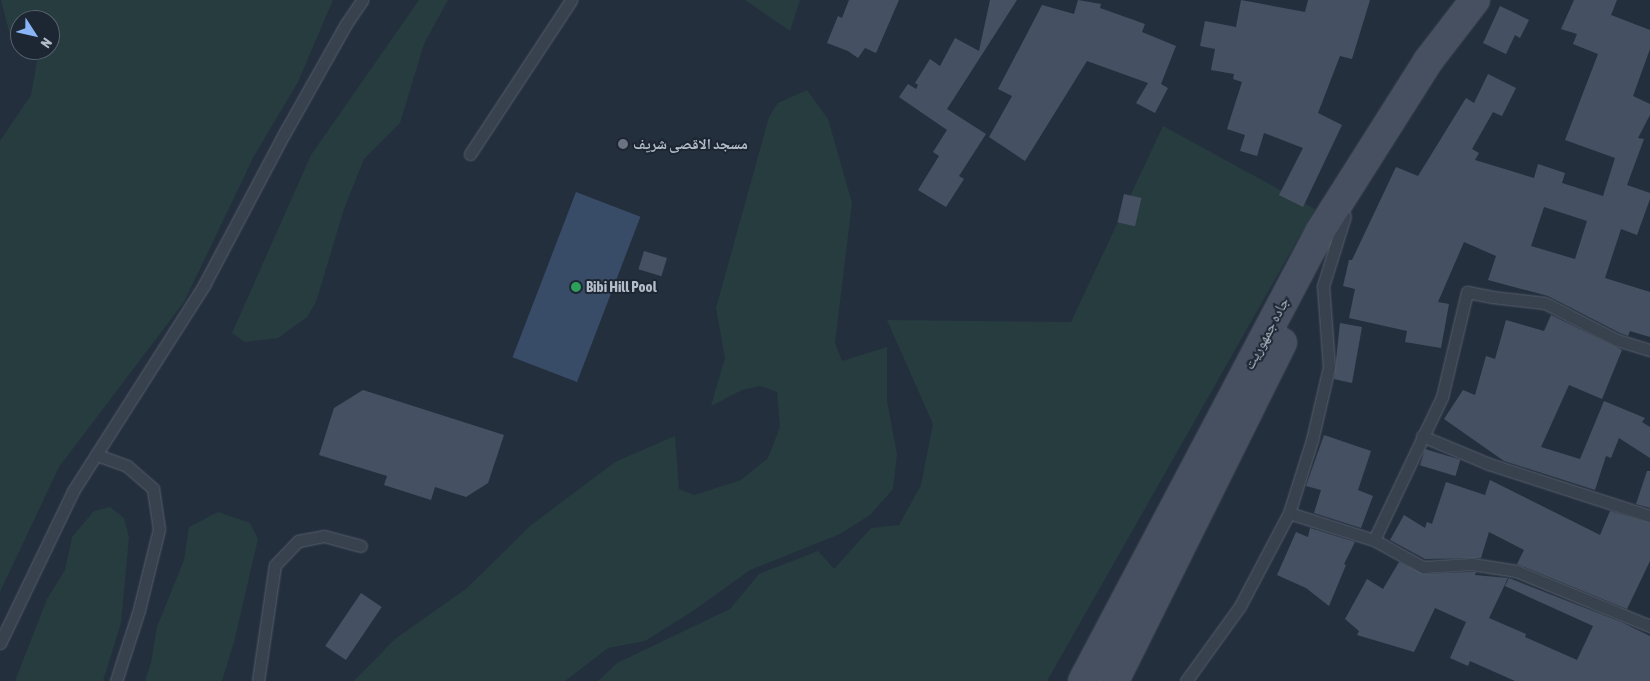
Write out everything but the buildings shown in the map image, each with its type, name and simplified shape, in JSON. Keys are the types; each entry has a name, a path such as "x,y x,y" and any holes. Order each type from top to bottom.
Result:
{"main road":[{"name":"جاده جمهوریت","path":"1082,681 1320,232 1428,61 1475,0"},
{"name":"جاده جمهوریت","path":"1114,681 1345,216 1434,80 1494,0"}],"lane":[{"path":"0,643 73,491 204,285 284,134 346,24 362,0"},
{"path":"470,154 571,0"},
{"path":"1186,681 1240,606 1289,513 1312,440 1329,367 1322,286 1345,216"},
{"path":"1374,540 1442,397 1467,292 1545,303 1617,340 1650,350"},
{"path":"1422,436 1489,464 1650,516"},
{"path":"97,455 127,466 153,489 159,529 139,610 116,681"},
{"path":"1289,513 1374,540 1423,567 1472,564 1516,571 1650,626"},
{"path":"258,681 275,565 298,541 324,536 361,546"}],"green space":[{"path":"1,0 333,0 298,82 254,156 184,302 59,467 0,592 0,141 31,95 36,60 60,60 60,10 10,10 10,35"},
{"path":"419,0 448,0 424,44 400,123 364,159 344,209 316,302 307,317 278,338 245,342 232,333 311,155"},
{"path":"745,0 800,0 790,31"},
{"path":"807,90 828,119 852,203 835,343 842,361 887,347 887,401 897,454 893,489 870,515 840,534 750,570 693,611 645,641 608,648 565,681 354,681 395,639 467,588 530,526 615,462 675,436 679,489 694,495 741,480 768,458 780,427 777,392 760,386 742,390 711,406 725,358 716,308 769,117 778,103"},
{"path":"1163,126 1315,209 1047,681 598,681 617,663 730,609 759,574 818,551 834,569 871,528 899,525 921,485 933,424 887,320 1071,322"},
{"path":"110,507 124,518 129,537 121,623 103,681 15,681 47,599 65,570 72,537 94,511"},
{"path":"218,512 250,523 258,539 234,642 222,681 145,681 151,662 157,627 184,560 189,527"}],"water":[{"name":"Bibi Hill Pool","path":"576,192 640,217 577,382 513,357"}],"place":[{"name":"مسجد الاقصی شریف","path":"623,144"},
{"name":"Bibi Hill Pool","path":"576,287"}]}
